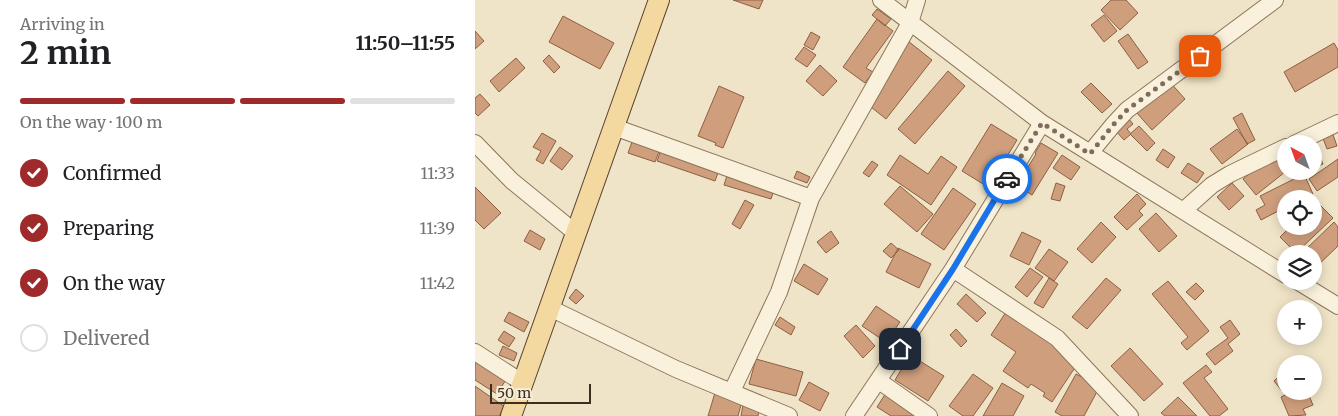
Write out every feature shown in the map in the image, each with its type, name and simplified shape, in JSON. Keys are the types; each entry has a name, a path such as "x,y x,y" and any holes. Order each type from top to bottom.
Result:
{"main road":[{"path":"511,416 659,0"}],"street":[{"path":"881,0 1042,123 1277,268"},
{"path":"732,392 779,292 811,198 910,23 917,0"},
{"path":"1090,154 1127,110 1275,0"},
{"path":"854,416 953,269 1042,123"},
{"path":"1313,135 1338,123"},
{"path":"614,126 811,198"},
{"path":"475,143 512,181 577,234"},
{"path":"1184,210 1211,185 1277,151"},
{"path":"953,269 1057,338 1131,416"},
{"path":"1312,290 1338,306"},
{"path":"550,308 676,369 789,416"},
{"path":"475,352 523,383"},
{"path":"879,381 929,416"}],"building":[{"path":"733,0 763,0 759,9"},
{"path":"1111,0 1126,0 1138,13 1120,30 1101,10"},
{"path":"877,9 891,19 885,26 872,15"},
{"path":"1104,15 1117,31 1104,42 1091,25"},
{"path":"563,16 614,43 600,69 549,42"},
{"path":"877,19 893,31 866,68 873,72 865,83 843,67"},
{"path":"475,31 484,41 475,49"},
{"path":"811,32 820,37 813,50 804,45"},
{"path":"1128,34 1148,62 1138,69 1118,41"},
{"path":"908,41 932,60 886,119 866,103"},
{"path":"1334,43 1338,50 1338,67 1295,92 1284,72"},
{"path":"804,47 816,55 807,67 795,59"},
{"path":"549,55 560,67 554,73 543,61"},
{"path":"516,58 525,68 499,92 490,81"},
{"path":"820,65 837,81 823,96 806,81"},
{"path":"948,71 965,86 915,144 898,129"},
{"path":"1169,81 1185,99 1152,130 1136,112"},
{"path":"1091,83 1112,104 1102,113 1081,92"},
{"path":"719,86 744,97 723,148 698,136"},
{"path":"480,94 490,105 478,116 475,113 475,98"},
{"path":"1242,113 1255,140 1247,144 1233,118"},
{"path":"1129,119 1133,124 1127,129 1131,134 1124,140 1115,130"},
{"path":"991,124 1017,140 988,187 962,171"},
{"path":"1139,126 1155,143 1147,151 1130,134"},
{"path":"1237,129 1248,144 1222,164 1210,149"},
{"path":"1331,129 1337,146 1327,149 1321,133"},
{"path":"636,131 663,141 655,162 628,153"},
{"path":"542,133 556,141 543,164 536,160 541,151 533,147"},
{"path":"665,139 723,159 715,181 657,161"},
{"path":"1041,143 1058,153 1032,195 1017,185"},
{"path":"560,147 573,156 562,170 550,161"},
{"path":"1163,149 1175,157 1168,168 1156,160"},
{"path":"900,155 928,174 941,156 957,167 931,205 887,175"},
{"path":"1062,155 1080,167 1071,180 1053,168"},
{"path":"1272,155 1277,162 1277,178 1256,195 1243,179"},
{"path":"1338,159 1338,177 1316,190 1310,180 1323,180 1323,169"},
{"path":"872,161 878,165 869,177 863,173"},
{"path":"1188,163 1204,173 1197,183 1181,173"},
{"path":"730,166 777,180 771,199 724,185"},
{"path":"797,171 810,177 807,183 794,178"},
{"path":"1292,180 1307,180 1311,190 1277,190 1277,212 1261,220 1256,210 1265,205 1260,196"},
{"path":"1056,183 1065,186 1060,201 1051,199"},
{"path":"1232,183 1244,196 1229,210 1217,197"},
{"path":"900,186 933,214 917,232 884,204"},
{"path":"475,187 501,213 484,229 475,220"},
{"path":"953,188 976,204 944,250 921,234"},
{"path":"1137,194 1146,204 1139,211 1143,215 1127,230 1114,217"},
{"path":"745,200 754,205 740,229 732,224"},
{"path":"1322,207 1333,218 1322,228"},
{"path":"1156,213 1177,236 1159,252 1139,229"},
{"path":"1101,222 1116,237 1092,263 1077,249"},
{"path":"1334,222 1338,227 1338,246 1322,261 1322,245 1310,245"},
{"path":"530,230 545,239 540,250 524,241"},
{"path":"831,231 839,243 826,253 817,242"},
{"path":"1022,232 1041,241 1029,265 1010,256"},
{"path":"1282,235 1315,235 1304,245 1288,245 1280,237"},
{"path":"891,243 899,250 891,258 883,251"},
{"path":"898,248 931,264 919,288 886,272"},
{"path":"1049,249 1068,262 1054,281 1035,268"},
{"path":"804,264 828,279 818,295 794,281"},
{"path":"1030,268 1043,277 1027,297 1015,287"},
{"path":"1049,278 1058,284 1043,308 1034,303"},
{"path":"1106,278 1121,290 1087,329 1072,317"},
{"path":"1168,281 1209,331 1187,350 1181,343 1188,337 1152,294"},
{"path":"1196,283 1204,291 1195,300 1186,292"},
{"path":"576,289 584,296 576,304 569,298"},
{"path":"966,294 986,313 977,322 957,304"},
{"path":"876,306 900,322 886,342 862,326"},
{"path":"509,312 529,322 524,332 504,321"},
{"path":"1006,312 1080,360 1052,402 1043,396 1045,393 1031,384 1028,388 1003,371 1016,352 991,335"},
{"path":"780,317 795,327 791,335 775,325"},
{"path":"1230,320 1240,334 1228,344 1233,351 1215,365 1206,354 1228,338 1220,327"},
{"path":"856,325 875,346 863,358 844,336"},
{"path":"956,329 967,341 961,347 950,335"},
{"path":"504,331 515,338 509,347 498,340"},
{"path":"503,346 517,353 514,361 499,355"},
{"path":"475,347 512,370 497,394 475,380"},
{"path":"1130,348 1163,384 1144,401 1111,366"},
{"path":"910,355 944,376 928,401 895,380"},
{"path":"756,359 803,372 796,396 749,384"},
{"path":"1206,365 1212,372 1204,378 1228,409 1219,416 1210,416 1183,383"},
{"path":"973,374 993,388 973,416 963,416 949,406"},
{"path":"1076,374 1100,386 1084,416 1062,416 1055,412"},
{"path":"809,382 829,393 820,411 799,400"},
{"path":"1002,383 1024,396 1013,416 983,416"},
{"path":"891,385 938,416 891,416 877,407"},
{"path":"475,386 505,407 499,416 475,416"},
{"path":"717,386 744,394 738,416 708,416"},
{"path":"1178,397 1197,416 1165,416 1161,413"},
{"path":"744,399 761,402 758,416 741,416"},
{"path":"1282,400 1311,400 1313,405 1303,409 1306,415 1289,416"}],"way so far":[{"path":"1007,179 1042,123 1090,154 1127,110 1200,56"}],"route":[{"path":"900,349 953,269 1007,179"}]}
